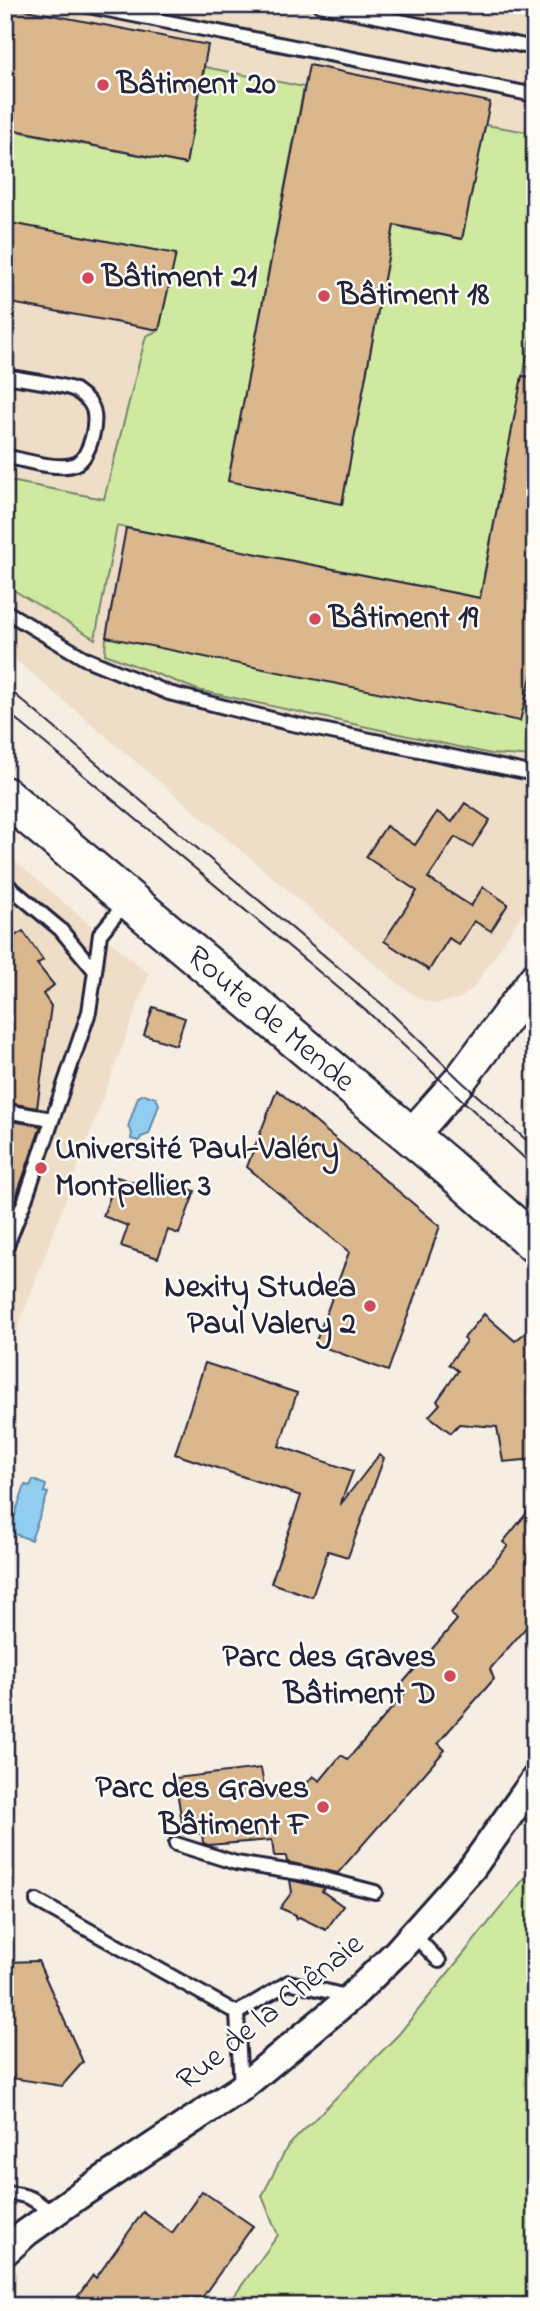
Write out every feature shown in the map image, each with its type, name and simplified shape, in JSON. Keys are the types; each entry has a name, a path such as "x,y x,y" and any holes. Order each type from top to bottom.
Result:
{"main road":[{"name":"Route de Mende","path":"5,796 411,1136 535,1244"}],"street":[{"path":"411,1136 460,1080 535,979"},
{"name":"Rue de la Chênaie","path":"5,2252 26,2233 241,2088 351,1997 413,1934 472,1868 535,1779"}],"lane":[{"path":"83,5 535,95"},
{"path":"320,5 535,48"},
{"path":"5,376 74,390 92,405 94,428 86,455 76,464 52,466 5,456"},
{"path":"5,611 86,659 169,693 288,723 535,774"},
{"path":"5,883 60,929 96,971"},
{"path":"5,1250 25,1200 89,1012 100,934 127,900"},
{"path":"5,1111 52,1119"},
{"path":"176,1844 236,1863 305,1874 374,1892"},
{"path":"37,1901 237,2013"},
{"path":"413,1934 439,1961"},
{"path":"237,2013 289,1982 351,1997"},
{"path":"237,2013 241,2088"},
{"path":"5,2193 31,2197 41,2203 52,2216"}],"shaded area":[{"path":"5,5 535,5 535,895 474,987 461,998 435,1004 420,999 401,986 5,651"},
{"name":"Université Paul-Valéry Montpellier 3","path":"5,853 149,974 5,1363"}],"green space":[{"path":"205,67 304,87 228,481 342,504 416,107 404,228 462,239 485,125 535,133 535,315 484,574 535,609 117,526 95,639 5,585 5,480 104,499 146,336 159,330 175,254 5,222 5,129 186,164"},
{"path":"106,637 535,661 535,757 491,754 198,690 105,654"},
{"path":"535,1865 535,2306 499,2306 492,2302 487,2306 227,2306 278,2235 262,2196 287,2147 399,2034"}],"water":[{"path":"144,1094 156,1098 159,1104 149,1134 141,1137 139,1141 131,1139 132,1133 128,1127 138,1097"},
{"path":"33,1480 46,1485 44,1492 48,1493 31,1540 9,1532 25,1485 30,1486"}],"building":[{"name":"Bâtiment 20","path":"5,6 208,45 186,164 5,128"},
{"path":"309,65 490,102 462,239 394,225 342,504 228,481"},
{"name":"Bâtiment 21","path":"5,222 176,254 159,330 5,302"},
{"path":"522,376 535,377 535,661 520,721 106,637 126,528 480,598"},
{"path":"465,803 490,820 472,847 455,837 428,878 471,906 483,887 508,904 491,931 474,921 459,945 449,938 429,970 384,941 417,891 366,857 386,826 415,845 437,812 452,822"},
{"path":"23,931 43,960 37,964 54,985 43,994 51,1006 37,1108 5,1102 5,942"},
{"path":"153,1007 185,1018 176,1045 144,1035"},
{"path":"277,1090 440,1226 388,1371 315,1344 349,1252 247,1167"},
{"path":"5,1120 41,1126 9,1217 5,1217"},
{"path":"150,1174 195,1191 179,1234 168,1230 158,1258 121,1246 128,1226 103,1216 117,1177 144,1186"},
{"path":"484,1314 515,1341 535,1325 535,1459 503,1462 497,1427 459,1424 451,1433 429,1416 440,1404 437,1401 458,1371 449,1364 466,1341 464,1338"},
{"path":"205,1363 297,1393 279,1446 353,1471 340,1505 379,1455 384,1458 348,1557 328,1551 312,1597 271,1583 301,1496 175,1454"},
{"path":"535,1503 535,1617 490,1669 494,1679 438,1743 445,1750 338,1873 287,1862 286,1856 274,1856 272,1840 208,1845 203,1843 202,1833 184,1835 175,1778 261,1768 266,1797 300,1791 313,1776 320,1781 341,1755 348,1759 406,1692 400,1686 457,1620 451,1613 508,1546 503,1542"},
{"path":"290,1880 325,1888 322,1891 343,1906 326,1930 299,1917 296,1919 296,1915 280,1908 292,1892"},
{"path":"38,1961 83,2062 62,2086 5,2077 5,1962"},
{"path":"202,2191 253,2226 196,2306 71,2306 93,2275 96,2278 143,2212 172,2233"}],"tram line":[{"path":"5,686 383,1005 535,1148"},
{"path":"5,710 371,1015 535,1168"}],"place":[{"name":"Bâtiment 20","path":"103,85"},
{"name":"Bâtiment 21","path":"88,278"},
{"name":"Bâtiment 18","path":"324,296"},
{"name":"Bâtiment 19","path":"315,619"},
{"name":"Université Paul-Valéry Montpellier 3","path":"41,1168"},
{"name":"Nexity Studea Paul Valery 2","path":"370,1306"},
{"name":"Parc des Graves Bâtiment D","path":"450,1676"},
{"name":"Parc des Graves Bâtiment F","path":"323,1807"}]}
